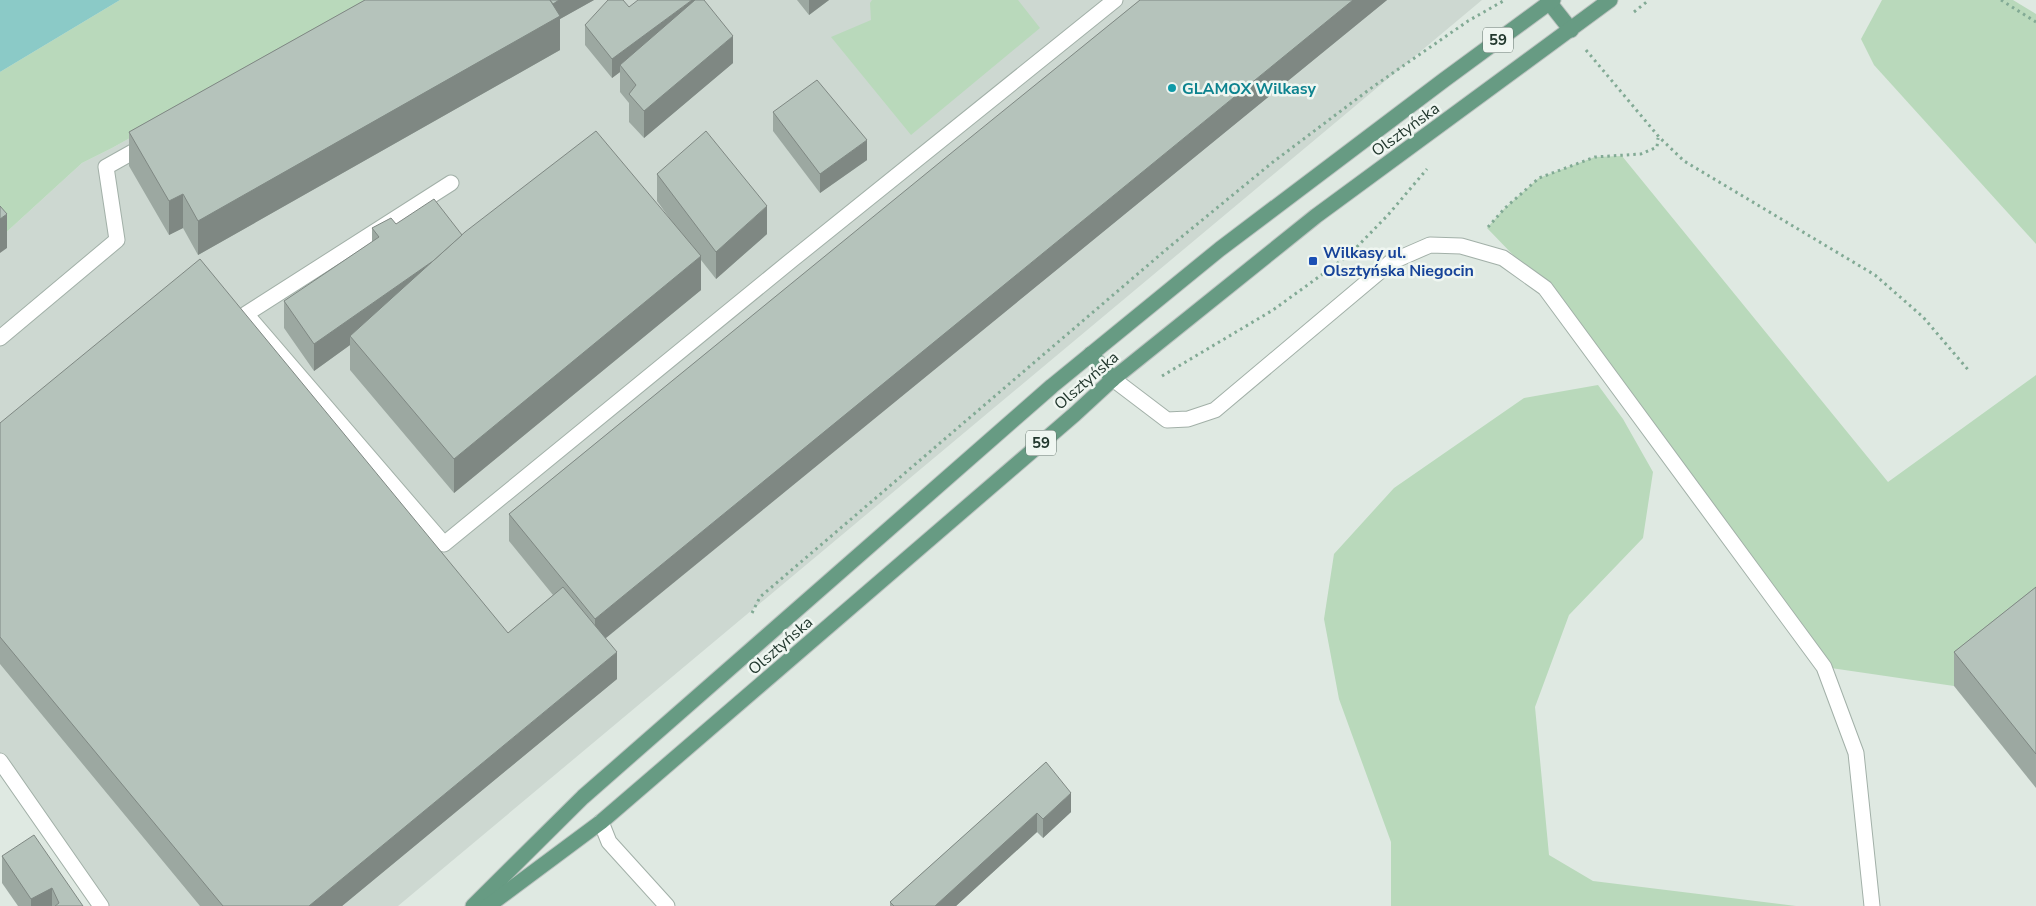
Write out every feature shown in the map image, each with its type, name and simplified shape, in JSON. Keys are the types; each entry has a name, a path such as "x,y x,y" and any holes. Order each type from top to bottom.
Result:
{"main road":[{"name":"Olsztyńska","path":"488,906 601,822 1052,434 1113,379 1316,216 1610,0"},
{"name":"Olsztyńska","path":"473,906 591,790 1091,354 1228,243 1550,1"},
{"path":"1550,1 1570,30"},
{"path":"1091,354 1113,379"}],"street":[{"path":"451,184 246,314 444,544 1110,2"},
{"path":"0,338 117,240 106,167 157,139"},
{"path":"1113,379 1167,420 1188,419 1215,410 1391,262 1430,245 1461,246 1503,258 1545,288 1824,667 1856,753 1872,906"},
{"path":"0,761 101,906"},
{"path":"601,822 609,842 666,906"}],"path":[{"path":"1628,16 1649,0"},
{"path":"2001,0 2036,22"},
{"path":"1570,30 1659,137 1684,161 1875,275 1923,317 1970,372"},
{"path":"1578,55 1592,44"},
{"path":"1480,251 1487,228 1505,208 1539,178 1595,157 1640,154 1657,147 1659,137"},
{"path":"1132,394 1273,310 1349,255 1388,216 1430,166"}],"shaded area":[{"name":"GLAMOX Wilkasy","path":"379,0 1482,0 398,906 101,906 0,761 0,238 82,163"}],"green space":[{"path":"120,0 379,0 82,163 0,238 0,72"},
{"path":"872,0 1018,0 1040,28 911,135 831,37 871,20 870,3"},
{"path":"1882,0 2013,0 2036,14 2036,244 1874,65 1861,39"},
{"path":"1622,156 1888,482 2036,375 2036,618 1954,686 1824,667 1545,288 1487,228 1505,208 1539,178 1595,157"},
{"path":"1598,385 1623,419 1653,472 1643,538 1569,615 1535,707 1549,855 1593,881 1796,906 1391,906 1391,842 1339,699 1324,619 1334,554 1394,488 1524,398"}],"water":[{"path":"0,0 120,0 0,72"}],"building":[{"path":"365,0 550,0 560,16 198,221 183,194 169,201 129,132"},
{"path":"550,0 559,0 553,4"},
{"path":"608,0 623,0 629,7 638,0 692,0 612,59 585,25"},
{"path":"695,0 704,0 733,36 644,111 629,94 636,85 620,65"},
{"path":"1140,0 1353,0 595,619 509,514"},
{"path":"817,80 867,140 820,174 773,112"},
{"path":"596,131 701,256 454,459 350,336 465,232"},
{"path":"706,131 767,206 716,252 657,174"},
{"path":"434,199 462,235 433,261 314,344 284,301 379,237 372,228 391,218 396,224"},
{"path":"0,206 7,214 0,219"},
{"path":"200,259 508,633 563,587 617,652 309,906 223,906 0,637 0,423"},
{"path":"2036,587 2036,754 1954,652"},
{"path":"1046,762 1071,793 1043,819 1037,813 935,906 894,906 890,902"},
{"path":"34,835 83,906 55,906 59,903 52,888 31,899 2,856"}],"place":[{"name":"GLAMOX Wilkasy","path":"1172,88"},
{"name":"Wilkasy ul. Olsztyńska Niegocin","path":"1313,261"}]}
